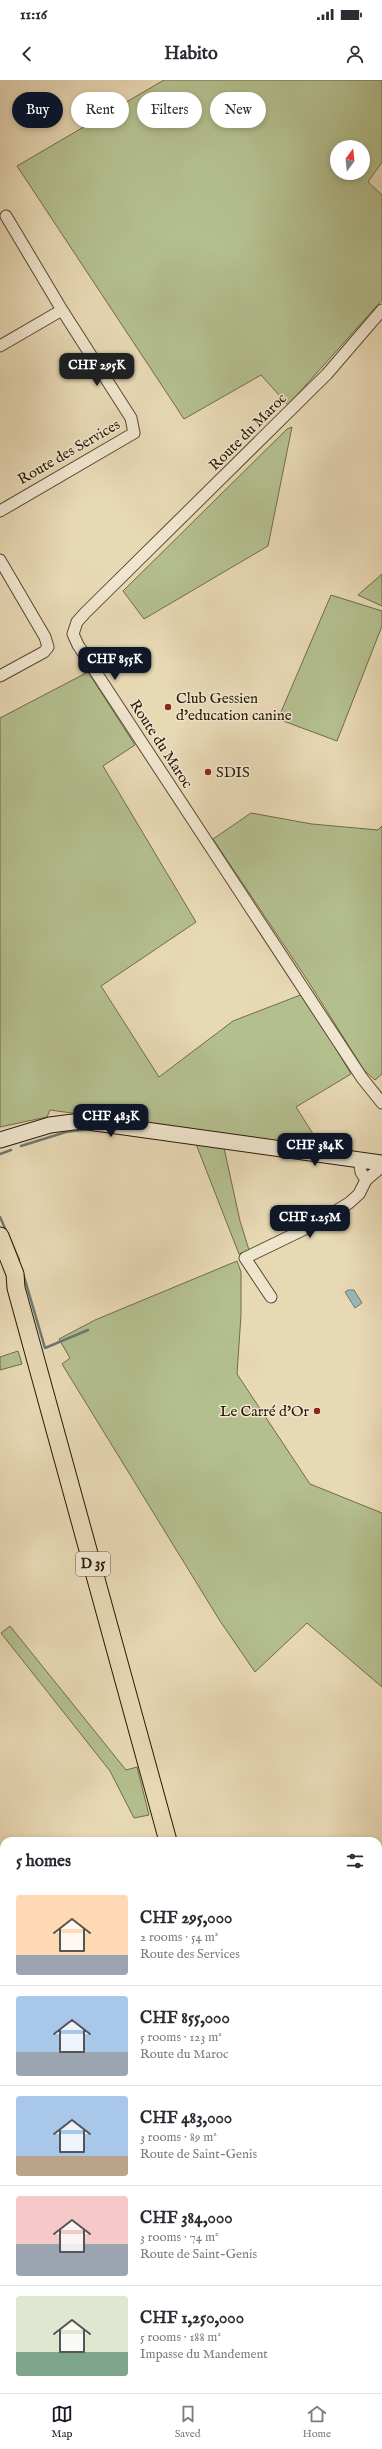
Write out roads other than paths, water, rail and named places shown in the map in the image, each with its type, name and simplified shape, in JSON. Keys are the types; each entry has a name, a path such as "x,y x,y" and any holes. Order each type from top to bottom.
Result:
{"main road":[{"path":"0,1140 50,1125 82,1121 382,1163"},
{"name":"D 35","path":"0,1236 15,1274 16,1288 167,1837"},
{"name":"D 35","path":"0,1257 16,1288"}],"street":[{"name":"Route des Services","path":"0,511 134,433 130,418 62,310 6,216"},
{"path":"0,346 62,310"},
{"name":"Route du Maroc","path":"382,310 322,380 85,613 78,622 73,634 78,645 362,1078 382,1103"},
{"path":"0,560 45,637 48,647 44,652 0,676"},
{"path":"359,1159 360,1168 366,1180"},
{"path":"271,1297 245,1258 311,1226 349,1203 359,1194 366,1180 375,1174 382,1163"}],"water":[{"path":"348,1290 354,1290 362,1303 355,1308 345,1292"}],"waterway":[{"path":"21,1146 66,1132 89,1129"},
{"path":"0,1154 11,1150"},
{"path":"0,1217 19,1260"},
{"path":"23,1273 45,1348 88,1330"}],"place":[{"name":"Club Gessien d'education canine","path":"168,707"},
{"name":"SDIS","path":"208,772"},
{"name":"Le Carré d'Or","path":"317,1411"}]}
